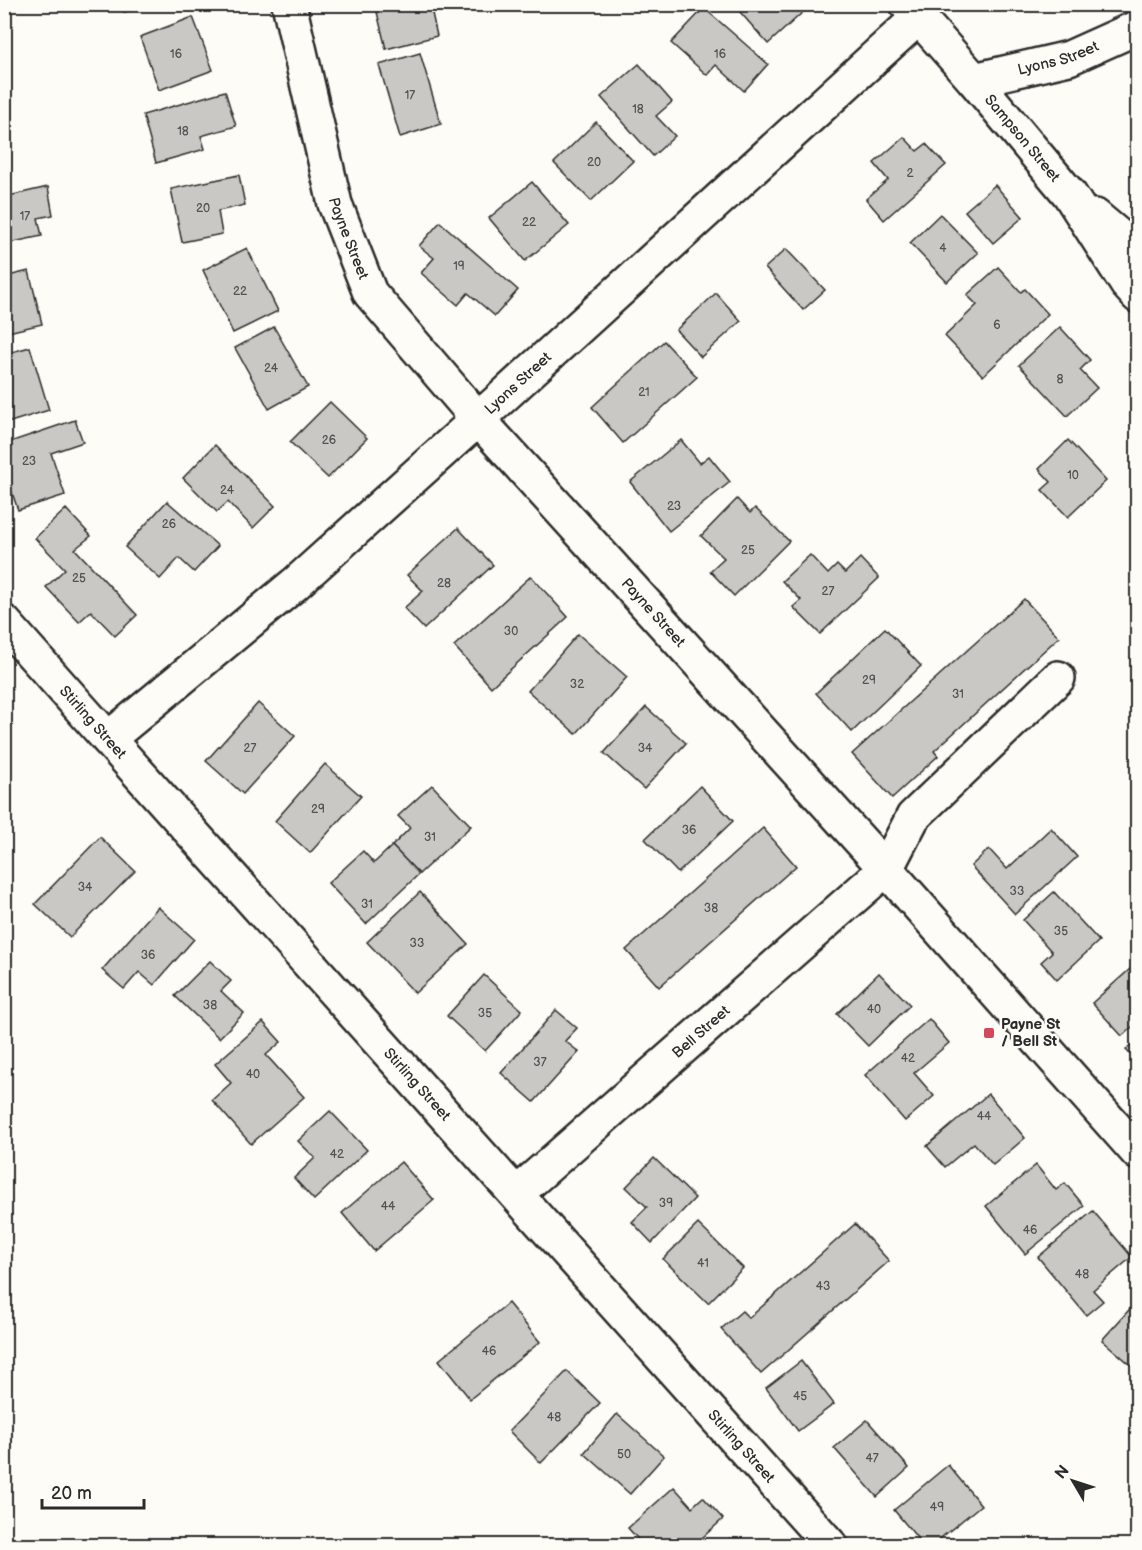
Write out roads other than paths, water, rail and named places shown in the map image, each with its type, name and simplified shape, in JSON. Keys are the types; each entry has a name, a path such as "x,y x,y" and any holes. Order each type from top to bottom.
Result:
{"street":[{"name":"Payne Street","path":"289,4 334,204 370,293 478,419 886,869 1137,1153"},
{"name":"Lyons Street","path":"108,739 295,584 478,419 913,11"},
{"name":"Sampson Street","path":"913,11 1070,195 1137,296"},
{"name":"Lyons Street","path":"974,80 1070,58 1137,27"},
{"name":"Sampson Street","path":"1070,195 1137,252"},
{"name":"Stirling Street","path":"4,622 831,1545"},
{"path":"886,869 913,817 1058,678"},
{"name":"Bell Street","path":"516,1194 886,869"}],"place":[{"name":"Payne St / Bell St","path":"989,1033"}]}
